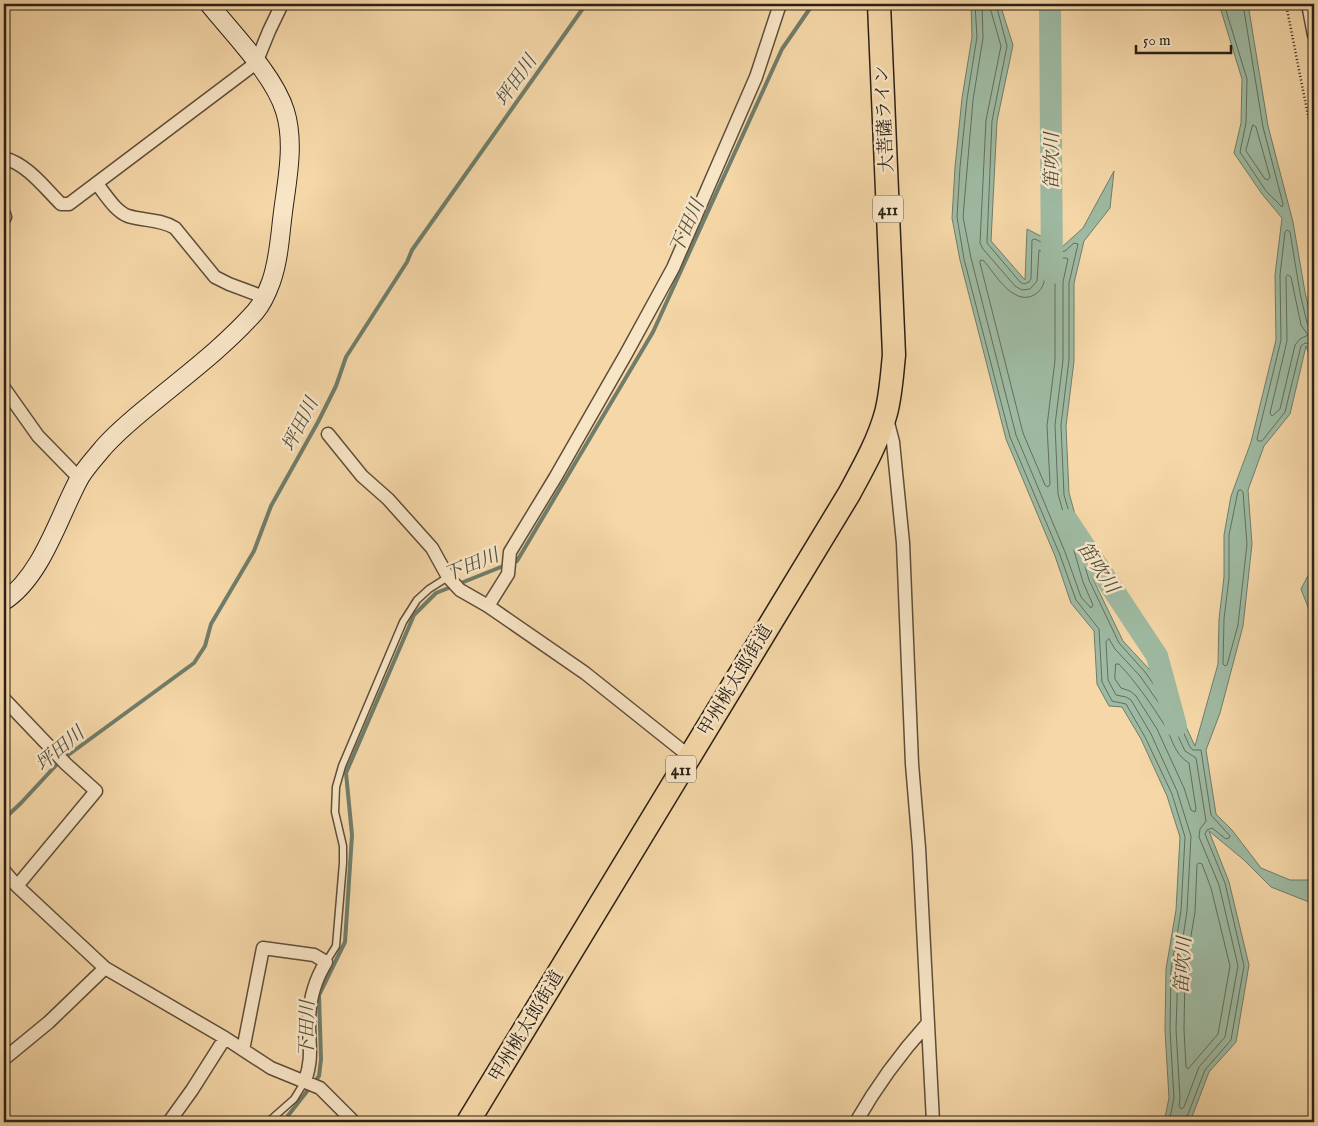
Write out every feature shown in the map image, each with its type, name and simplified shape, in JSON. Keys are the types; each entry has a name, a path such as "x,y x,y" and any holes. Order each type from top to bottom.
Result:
{"highway":[{"name":"大菩薩ライン","path":"879,4 894,355 886,413"},
{"name":"甲州桃太郎街道","path":"468,1122 866,464 886,413"}],"street":[{"path":"4,602 12,596 31,573 79,478 105,446 127,424 218,348 256,311 272,281 278,253 289,155 289,134 285,111 275,88 209,4"},
{"path":"4,158 26,168 60,204 69,204 256,63 282,4"},
{"path":"488,606 508,574 510,552 555,478 673,268 756,77 780,4"},
{"path":"1308,4 1314,35"},
{"path":"98,184 117,209 128,216 167,224 175,228 215,277 264,297"},
{"path":"4,214 6,217 4,219"},
{"path":"4,388 38,436 79,478"},
{"path":"886,413 893,442 903,543 912,764 919,848 933,1122"},
{"path":"328,434 362,476 388,499 432,548 449,578 460,590 488,606 585,673 689,756"},
{"path":"4,699 96,791 17,886"},
{"path":"4,871 17,886 105,968 271,1068 320,1088 354,1122"},
{"path":"243,1050 263,948 314,955 326,962 317,978 311,998 309,1021 310,1064 305,1081"},
{"path":"4,1059 49,1022 105,968"},
{"path":"856,1122 870,1096 912,1040 927,1024"},
{"path":"169,1122 192,1090 224,1038"}],"lane":[{"path":"326,962 336,946 343,863 343,846 335,812 336,787 342,766 403,622 417,600 429,589 449,578"},
{"path":"268,1122 294,1099 305,1081"}],"path":[{"path":"1286,4 1314,146"}],"water":[{"path":"971,4 1000,4 1013,45 997,121 991,241 1025,280 1027,229 1062,247 1083,228 1114,171 1110,208 1084,241 1074,283 1074,361 1066,426 1069,493 1093,579 1123,641 1149,669 1180,714 1195,746 1218,664 1219,619 1224,577 1224,535 1231,496 1251,442 1276,340 1275,275 1282,218 1262,194 1234,153 1241,123 1242,79 1219,4 1248,4 1268,126 1293,222 1314,332 1314,368 1306,346 1290,414 1264,446 1248,490 1252,544 1243,626 1220,713 1206,750 1216,814 1232,830 1261,868 1290,880 1314,880 1314,904 1271,887 1244,860 1209,831 1229,882 1249,965 1236,1042 1209,1072 1190,1122 1164,1122 1169,1098 1165,1030 1166,969 1176,910 1180,837 1167,796 1141,739 1122,707 1109,706 1097,684 1094,631 1071,603 1055,556 1006,439 960,260 952,218 962,98 972,37"},
{"path":"1314,564 1314,590 1311,596 1314,602 1314,619 1301,589"}],"waterway":[{"name":"坪田川","path":"4,819 60,761 194,663 205,646 211,624 254,551 271,506 336,386 346,357 407,262 412,250 586,4"},
{"name":"下田川","path":"513,562 517,561 653,332 782,49 813,4"},
{"name":"笛吹川","path":"1050,4 1052,273"},
{"name":"笛吹川","path":"1067,520 1157,656 1176,726"},
{"name":"下田川","path":"283,1122 319,1076 321,1059 319,995 345,942 352,835 346,773 414,615 436,593 506,565"}]}
